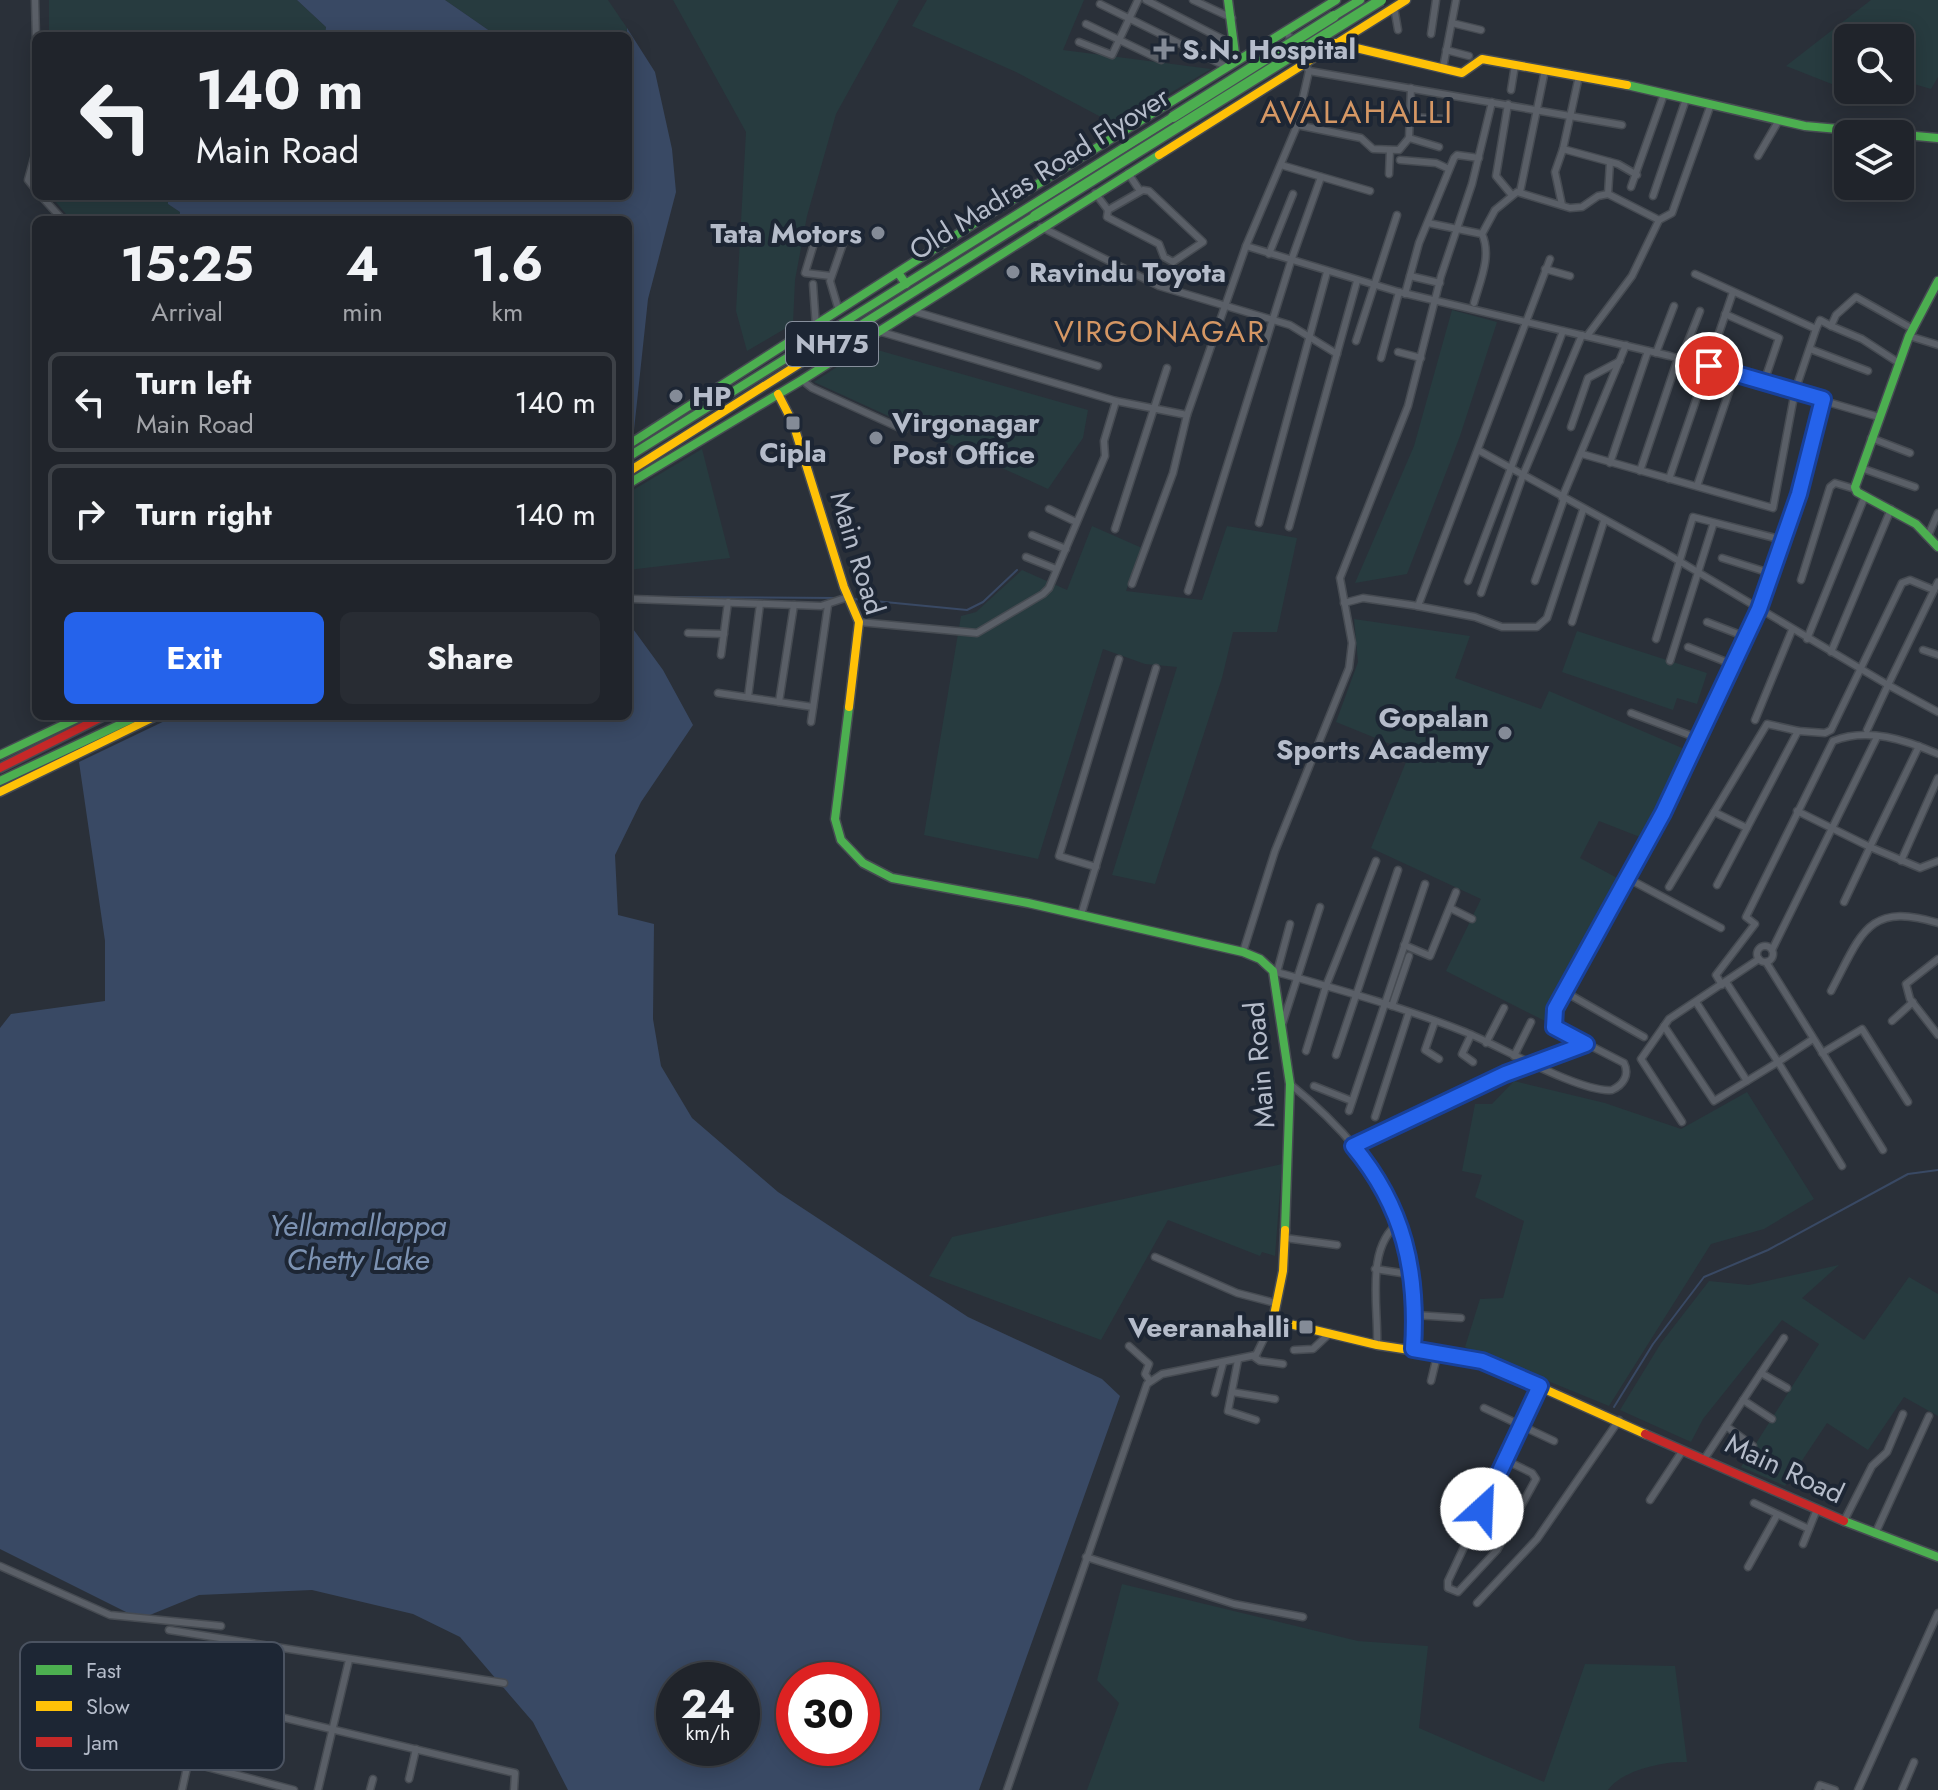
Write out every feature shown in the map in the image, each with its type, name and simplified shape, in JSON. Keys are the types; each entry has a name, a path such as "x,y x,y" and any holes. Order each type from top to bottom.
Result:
{"main road":[{"path":"632,442 1336,0"},
{"name":"Old Madras Road Flyover","path":"1032,212 1360,0"},
{"name":"Old Madras Road Flyover","path":"906,284 1032,212 1381,0"},
{"path":"632,482 802,380 1095,193 1307,66 1335,43 1406,0"},
{"path":"1231,1 1232,64"},
{"path":"1335,43 1464,73 1480,59 1579,76 1822,128 1938,138"},
{"name":"NH75","path":"632,469 1032,212"},
{"path":"899,274 906,284"},
{"path":"1938,281 1911,332 1871,438 1861,468 1860,493 1891,509 1938,547"},
{"name":"NH75","path":"632,455 906,284"},
{"name":"Main Road","path":"778,394 793,423 848,597 859,622 835,819 839,837 860,861 892,878 1081,915 1243,952 1260,959 1275,971 1290,1084 1283,1271 1273,1320 1377,1345 1482,1361 1844,1521 1938,1557"},
{"path":"0,755 68,720"},
{"path":"0,768 96,720"},
{"path":"0,781 134,721"},
{"path":"0,792 134,721"}],"street":[{"path":"35,0 36,32"},
{"path":"1079,42 1112,55 1138,0"},
{"path":"1146,0 1232,44"},
{"path":"1193,0 1232,18"},
{"path":"1431,34 1436,0"},
{"path":"1443,68 1456,0"},
{"path":"1100,4 1232,64"},
{"path":"1394,7 1398,30"},
{"path":"1452,23 1481,30"},
{"path":"1086,24 1161,60"},
{"path":"1132,584 1173,473 1187,415 1224,307 1297,125 1307,66 1286,31"},
{"path":"1446,50 1469,56"},
{"path":"1511,90 1515,65"},
{"path":"1307,66 1411,88 1622,125"},
{"path":"1520,192 1545,70"},
{"path":"1562,205 1555,172 1579,76"},
{"path":"1297,125 1361,138 1373,149 1402,149 1409,138 1411,88"},
{"path":"1631,187 1664,94"},
{"path":"1653,196 1686,99"},
{"path":"1243,952 1275,851 1349,668 1352,643 1340,578 1391,458 1479,158 1492,102"},
{"path":"1508,104 1496,176 1511,194"},
{"path":"1481,593 1523,475 1584,336 1632,276 1659,220 1672,213 1711,104"},
{"path":"1409,117 1447,119"},
{"path":"1758,156 1779,120"},
{"path":"1409,138 1439,147"},
{"path":"1563,149 1610,162 1637,175"},
{"path":"1389,174 1390,150"},
{"path":"1381,358 1449,169 1457,155 1479,158"},
{"path":"1400,160 1436,163 1449,169"},
{"path":"1608,194 1610,162"},
{"path":"1281,165 1370,191"},
{"path":"32,166 28,180 32,185"},
{"path":"1128,173 1140,191"},
{"path":"1188,591 1291,261 1321,177"},
{"path":"1095,193 1108,210 1109,219 1159,244 1164,257 1173,262 1203,242 1149,191 1140,191 1108,210"},
{"path":"1474,303 1486,257 1482,234 1495,210 1511,194 1520,192 1562,205 1582,207 1598,196 1608,194 1659,220"},
{"path":"1269,254 1293,194"},
{"path":"45,200 59,216"},
{"path":"1356,341 1397,215"},
{"path":"1428,223 1482,234"},
{"path":"1041,227 1159,286 1273,320 1309,335 1337,354"},
{"path":"818,230 805,273 831,276"},
{"path":"839,312 830,285 845,238"},
{"path":"1246,246 1375,286 1679,358 1879,417"},
{"path":"1414,605 1418,606 1550,259"},
{"path":"1545,269 1570,276"},
{"path":"1259,523 1327,272"},
{"path":"1695,274 1816,329"},
{"path":"1410,276 1440,283"},
{"path":"1289,527 1357,281"},
{"path":"813,284 816,327"},
{"path":"1669,479 1733,292"},
{"path":"1831,326 1836,315 1856,297 1911,332 1938,345"},
{"path":"1610,463 1652,352 1674,306"},
{"path":"910,310 1098,366"},
{"path":"1640,471 1679,358 1700,311"},
{"path":"1725,314 1779,338 1764,382"},
{"path":"1582,454 1773,508 1795,391 1820,320 1862,339 1899,363"},
{"path":"877,331 1116,401 1187,415"},
{"path":"1468,581 1563,331"},
{"path":"1535,581 1563,499 1626,345"},
{"path":"1810,349 1868,371"},
{"path":"1398,352 1421,358"},
{"path":"1571,427 1588,378 1620,361"},
{"path":"1115,529 1167,368"},
{"path":"1697,486 1735,374"},
{"path":"802,380 812,388 904,430"},
{"path":"1290,924 1275,971 1435,1021 1533,1065 1597,1088 1617,1087 1625,1078 1624,1063 1552,1023 1565,992 1629,879 1700,739 1759,609 1773,574 1823,399"},
{"path":"859,622 977,633 1043,594 1066,549 1105,456 1104,441 1116,401"},
{"path":"1871,438 1910,453"},
{"path":"1478,450 1680,561 1807,639 1938,712"},
{"path":"1861,468 1915,487"},
{"path":"1801,580 1830,487 1835,483 1860,493 1807,639"},
{"path":"1049,509 1076,522"},
{"path":"1831,652 1891,509"},
{"path":"1344,603 1363,598 1475,617 1502,627 1537,627 1547,618 1583,510"},
{"path":"1928,536 1938,513"},
{"path":"1656,639 1693,517 1713,525 1783,540"},
{"path":"1572,622 1604,521"},
{"path":"1670,661 1713,525"},
{"path":"1032,535 1066,549"},
{"path":"1026,557 1056,569"},
{"path":"1722,558 1773,574"},
{"path":"1669,887 1767,724 1798,731 1825,733 1831,730 1902,583 1910,580 1934,590"},
{"path":"1867,730 1938,582"},
{"path":"633,599 828,605 848,597"},
{"path":"721,655 728,602"},
{"path":"748,697 760,604"},
{"path":"779,702 794,605"},
{"path":"811,722 828,605"},
{"path":"1707,622 1746,637"},
{"path":"1755,720 1792,630"},
{"path":"688,633 724,634"},
{"path":"1923,650 1936,654 1938,646"},
{"path":"1688,647 1734,665"},
{"path":"1096,867 1059,856 1119,659"},
{"path":"1081,915 1156,668"},
{"path":"718,693 813,707"},
{"path":"1631,713 1700,739"},
{"path":"1717,885 1798,731"},
{"path":"1842,1166 1778,1062 1716,975 1755,924 1746,917 1833,741 1846,736 1901,738 1938,754"},
{"path":"1682,1122 1641,1059 1664,1026 1724,984 1772,957 1772,950 1877,737"},
{"path":"1844,902 1919,746"},
{"path":"1901,861 1938,778"},
{"path":"1797,811 1920,868 1938,861"},
{"path":"1714,812 1747,828"},
{"path":"1306,1051 1326,986 1376,861"},
{"path":"1336,1055 1398,870"},
{"path":"1629,879 1721,928"},
{"path":"1349,1111 1425,884"},
{"path":"1404,945 1430,956 1456,892"},
{"path":"1283,1022 1320,907"},
{"path":"1450,908 1472,919"},
{"path":"1831,991 1853,947 1879,918 1897,913 1938,923"},
{"path":"1772,950 1760,947 1762,960 1883,1150"},
{"path":"1392,1006 1409,956"},
{"path":"1938,959 1907,980 1906,988 1938,1035"},
{"path":"1565,992 1644,1037"},
{"path":"1696,1002 1747,1081"},
{"path":"1892,1021 1913,1002"},
{"path":"1486,1043 1504,1008"},
{"path":"1375,1117 1409,1012"},
{"path":"1435,1021 1425,1050 1439,1059"},
{"path":"1514,1056 1531,1022"},
{"path":"1664,1026 1714,1101 1813,1039"},
{"path":"1822,1053 1862,1029 1908,1102"},
{"path":"1471,1035 1462,1054 1473,1062"},
{"path":"1353,1146 1505,1074 1586,1044"},
{"path":"1290,1084 1353,1146 1374,1174 1400,1222 1405,1236 1415,1315 1413,1349"},
{"path":"1314,1086 1352,1101"},
{"path":"1377,1345 1375,1269 1391,1230 1400,1222"},
{"path":"1285,1238 1337,1245"},
{"path":"1155,1257 1237,1293 1275,1303"},
{"path":"1375,1269 1408,1274"},
{"path":"1415,1315 1461,1318"},
{"path":"1007,1790 1150,1381 1162,1374 1253,1356 1273,1320"},
{"path":"1294,1350 1313,1349 1330,1333"},
{"path":"1705,1458 1784,1338"},
{"path":"1129,1346 1149,1364 1145,1374 1150,1381"},
{"path":"1431,1381 1438,1352"},
{"path":"1253,1356 1260,1361 1283,1364"},
{"path":"1238,1360 1228,1413 1256,1420"},
{"path":"1215,1393 1223,1363"},
{"path":"1761,1373 1787,1388"},
{"path":"1505,1460 1532,1473 1536,1479 1497,1550 1464,1590 1458,1592 1448,1588 1448,1581 1521,1426 1540,1386"},
{"path":"1232,1392 1275,1399"},
{"path":"1743,1400 1772,1419"},
{"path":"1484,1408 1554,1441"},
{"path":"1844,1521 1872,1466 1887,1452 1903,1414"},
{"path":"1875,1534 1929,1416"},
{"path":"1477,1603 1537,1539 1619,1420"},
{"path":"1726,1426 1753,1446"},
{"path":"1650,1500 1684,1448"},
{"path":"1754,1503 1809,1529"},
{"path":"1803,1544 1817,1509"},
{"path":"1748,1567 1777,1515"},
{"path":"1086,1557 1234,1604 1303,1617"},
{"path":"0,1566 110,1615 221,1626"},
{"path":"1868,1790 1859,1788 1938,1613"},
{"path":"169,1630 241,1642"},
{"path":"284,1649 504,1683"},
{"path":"318,1790 349,1660"},
{"path":"284,1718 515,1773 514,1790"},
{"path":"409,1779 416,1749"},
{"path":"1902,1790 1914,1762"},
{"path":"182,1790 186,1770"},
{"path":"214,1770 294,1790"},
{"path":"244,1790 247,1779"},
{"path":"370,1790 373,1779"},
{"path":"1818,1790 1820,1785 1835,1790"}],"green space":[{"path":"49,0 297,0 326,27 325,32 49,32"},
{"path":"445,0 608,0 627,28 626,32 491,32"},
{"path":"673,0 899,0 836,114 807,216 795,280 793,324 747,351 736,311 746,132"},
{"path":"927,0 1084,0 1063,50 1211,69 1116,125 1016,72 912,26"},
{"path":"1871,0 1938,0 1938,77 1931,89 1914,84 1914,24 1840,24"},
{"path":"1834,29 1834,85 1786,66"},
{"path":"54,200 168,200 168,204 180,212 180,216 68,216"},
{"path":"1452,310 1497,322 1460,436 1407,574 1355,583 1414,446"},
{"path":"867,347 1088,410 1083,438 1048,489 814,382"},
{"path":"702,449 730,558 632,570 632,491"},
{"path":"1092,526 1142,548 1126,591 1202,600 1227,526 1297,538 1277,632 1233,632 1222,678 1155,884 1112,875 1177,667 1145,664 1103,649 1038,859 924,835 961,616 976,612 1022,570 1067,590"},
{"path":"1354,619 1470,636 1455,678 1541,709 1549,691 1689,751 1645,839 1599,821 1580,858 1621,880 1547,1022 1446,971 1481,899 1371,848 1410,752 1336,722 1358,662"},
{"path":"1577,631 1707,673 1697,704 1677,698 1673,710 1562,672"},
{"path":"1514,1081 1605,1103 1681,1129 1747,1092 1814,1199 1764,1229 1711,1244 1609,1406 1465,1347 1480,1299 1503,1298 1524,1221 1475,1197 1482,1175 1462,1171 1475,1104 1492,1104"},
{"path":"1282,1164 1275,1256 1262,1252 1260,1256 1168,1220 1101,1340 929,1276 952,1237"},
{"path":"1839,1265 1802,1298 1864,1340 1909,1277 1938,1294 1938,1416 1904,1397 1868,1450 1827,1423 1785,1486 1741,1467 1819,1344 1782,1320 1703,1419 1691,1442 1620,1410 1661,1343 1709,1281 1749,1285"},
{"path":"1122,1584 1358,1641 1428,1646 1419,1728 1544,1782 1585,1664 1675,1666 1687,1762 1644,1768 1623,1777 1608,1790 1087,1790 1119,1703 1097,1680"}],"water":[{"path":"297,0 445,0 491,32 325,32 326,27"},
{"path":"632,36 655,72 672,149 676,192 648,299 634,430 632,216 180,216 180,212 168,204 168,200 632,200"},
{"name":"Yellamallappa Chetty Lake","path":"632,627 663,670 693,725 641,802 615,855 618,915 654,924 653,1019 661,1066 692,1118 778,1192 968,1317 1102,1379 1120,1396 979,1790 568,1790 533,1722 460,1637 413,1614 312,1590 199,1595 140,1619 0,1549 0,1028 11,1014 105,1001 105,941 79,762 167,720 632,720"}],"waterway":[{"path":"854,599 967,610 983,602 1017,570"},
{"path":"650,597 839,598"},
{"path":"1614,1407 1653,1344 1704,1277 1768,1250 1908,1174 1938,1170"}],"traffic: fast":[{"path":"1228,0 1236,61"},
{"path":"632,442 978,221 1336,0"},
{"path":"1334,16 1360,0"},
{"path":"1035,216 1381,0"},
{"path":"1173,117 1334,16"},
{"path":"1627,85 1805,126 1938,138"},
{"path":"632,455 1173,117"},
{"path":"632,482 802,380 1159,155"},
{"path":"837,340 1035,216"},
{"path":"899,274 906,284"},
{"path":"1938,281 1909,336 1855,487 1857,492 1916,524 1938,547"},
{"path":"849,707 835,819 841,840 863,863 892,878 1028,903 1243,952 1260,959 1273,971 1290,1084 1285,1230"},
{"path":"0,755 74,720"},
{"path":"0,781 130,720"},
{"path":"1844,1521 1938,1557"}],"traffic: slow":[{"path":"1159,155 1406,0"},
{"path":"1335,43 1462,73 1482,59 1627,85"},
{"path":"632,469 837,340"},
{"path":"778,394 793,423 844,587 859,622 849,707"},
{"path":"0,792 148,720"},
{"path":"1285,1230 1283,1271 1273,1320 1377,1345 1482,1361 1645,1434"}],"traffic: jam":[{"path":"0,768 96,720"},
{"path":"1645,1434 1844,1521"}],"place":[{"name":"S.N. Hospital","path":"1164,49"},
{"name":"Tata Motors","path":"878,233"},
{"name":"Ravindu Toyota","path":"1013,272"},
{"name":"HP","path":"676,396"},
{"name":"Cipla","path":"793,423"},
{"name":"Virgonagar Post Office","path":"876,438"},
{"name":"Gopalan Sports Academy","path":"1505,733"},
{"name":"Veeranahalli","path":"1306,1327"}],"district":[{"name":"AVALAHALLI","path":"1357,112"},
{"name":"VIRGONAGAR","path":"1160,332"}],"route":[{"path":"1482,1509 1540,1386 1482,1361 1413,1349 1415,1310 1403,1229 1374,1174 1353,1146 1505,1074 1586,1044 1554,1027 1552,1018 1555,1009 1618,901 1663,813 1759,609 1799,494 1823,399 1709,366"}]}
